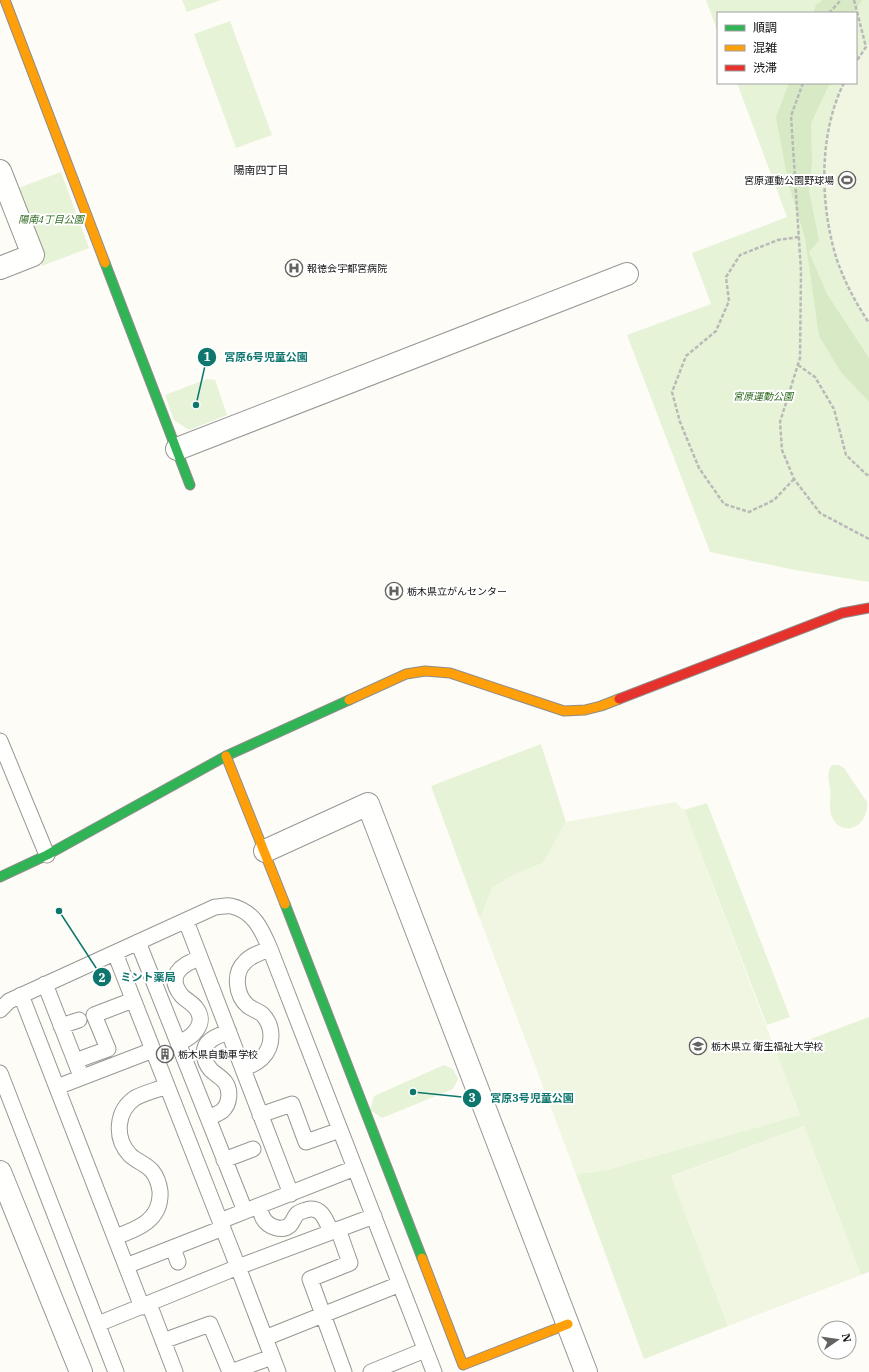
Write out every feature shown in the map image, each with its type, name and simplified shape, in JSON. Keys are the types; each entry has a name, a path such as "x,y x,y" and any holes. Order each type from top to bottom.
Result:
{"street":[{"path":"6,0 190,485"},
{"path":"0,170 33,255 0,268"},
{"path":"177,449 627,274"},
{"path":"0,877 47,855 226,756 402,676 430,671 450,673 558,710 583,711 601,706 842,613 869,608"},
{"path":"226,756 265,851 463,1365 568,1324"},
{"path":"265,851 368,804 586,1372"},
{"path":"0,1172 81,1372"}],"lane":[{"path":"0,741 47,855"},
{"path":"0,1010 9,1001 21,995 215,907 230,906 244,910 257,921 270,949 434,1372"},
{"path":"186,921 291,1194"},
{"path":"138,942 224,1160 252,1209 267,1223 277,1228 284,1228 290,1225 298,1213 304,1210 316,1209 326,1218 350,1263 310,1280 344,1372"},
{"path":"243,1069 253,1065 262,1058 269,1049 272,1039 271,1028 262,1014 247,1006 239,993 237,983 238,972 245,962 270,949"},
{"path":"115,953 278,1372"},
{"path":"178,1043 188,1040 198,1029 199,1013 195,1007 182,997 176,988 175,979 178,971 183,965 200,958"},
{"path":"45,984 82,1077"},
{"path":"21,995 126,1266 163,1341 175,1372"},
{"path":"75,1061 108,1049 94,1015 133,1000"},
{"path":"61,1026 78,1020"},
{"path":"208,1118 222,1111 229,1096 228,1088 206,1063 204,1054 206,1046 211,1040 229,1032"},
{"path":"57,1087 153,1050"},
{"path":"0,1073 116,1372"},
{"path":"115,1237 143,1225 155,1214 160,1200 159,1184 152,1171 130,1154 121,1141 119,1125 124,1109 135,1098 167,1086"},
{"path":"260,1115 292,1104 306,1142 340,1130"},
{"path":"224,1160 253,1149"},
{"path":"126,1266 173,1248 252,1209 355,1168"},
{"path":"98,1324 238,1267 374,1216"},
{"path":"173,1248 178,1262"},
{"path":"265,1338 400,1284"},
{"path":"163,1341 210,1324 231,1372 272,1357"},
{"path":"379,1370 425,1350"}],"path":[{"path":"830,12 841,0"},
{"path":"854,0 866,46 857,60"},
{"path":"803,84 791,116 801,271 800,358 780,422 782,450 794,479 820,513 869,540"},
{"path":"844,84 837,97 829,130 824,164 826,196 830,229 837,260 850,292 869,323"},
{"path":"794,479 774,500 750,512 724,504 699,468 680,422 672,392 686,356 716,331 729,301 726,277 740,255 778,240 799,237"},
{"path":"798,365 815,377 834,409 846,455 869,476"}],"green space":[{"path":"182,0 221,0 187,12"},
{"name":"宮原運動公園","path":"706,0 869,0 869,582 795,570 710,552 627,335 711,304 692,253 787,217 737,84 857,84 857,12 717,12 717,30"},
{"path":"823,0 862,0 855,12 813,12 816,5"},
{"path":"230,21 272,135 236,148 194,34"},
{"name":"宮原運動公園野球場","path":"869,44 869,323 851,293 837,260 827,217 825,194 824,171 830,125 836,103 844,84 857,84 857,61"},
{"path":"789,84 830,84 811,123 812,161 809,190 819,240 809,252 827,294 869,358 869,402 841,372 819,336 805,238 788,182 776,117"},
{"name":"陽南4丁目公園","path":"61,172 89,248 42,266 13,190"},
{"path":"207,379 215,380 227,415 189,430 174,420 165,395"},
{"path":"541,744 566,822 543,863 514,875 492,888 480,919 431,786"},
{"path":"832,765 839,765 844,768 867,802 863,819 853,828 840,826 835,822 831,814 828,777"},
{"path":"675,802 684,810 800,1115 606,1170 576,1174 480,919 492,888 509,877 543,863 566,822"},
{"path":"707,803 790,1017 767,1025 684,810"},
{"path":"869,1017 869,1272 861,1275 804,1126 672,1176 728,1326 644,1359 576,1174 606,1170 800,1115 776,1052"},
{"path":"444,1065 453,1069 458,1079 453,1089 382,1118 370,1110 374,1096"},
{"path":"804,1126 861,1275 728,1326 671,1177"}],"traffic: fast":[{"path":"105,263 190,485"},
{"path":"0,877 47,855 226,756 349,700"},
{"path":"285,904 422,1258"}],"traffic: slow":[{"path":"5,0 105,263"},
{"path":"349,700 406,674 425,671 450,673 564,711 585,710 619,699"},
{"path":"226,756 285,904"},
{"path":"422,1258 463,1365 568,1324"}],"traffic: jam":[{"path":"619,699 842,613 869,608"}],"place":[{"name":"宮原運動公園野球場","path":"847,180"},
{"name":"報徳会宇都宮病院","path":"294,268"},
{"name":"宮原6号児童公園","path":"196,405"},
{"name":"栃木県立がんセンター","path":"394,591"},
{"name":"ミント薬局","path":"59,911"},
{"name":"栃木県立 衛生福祉大学校","path":"698,1046"},
{"name":"栃木県自動車学校","path":"165,1054"},
{"name":"宮原3号児童公園","path":"413,1092"}],"district":[{"name":"陽南四丁目","path":"261,170"}]}
